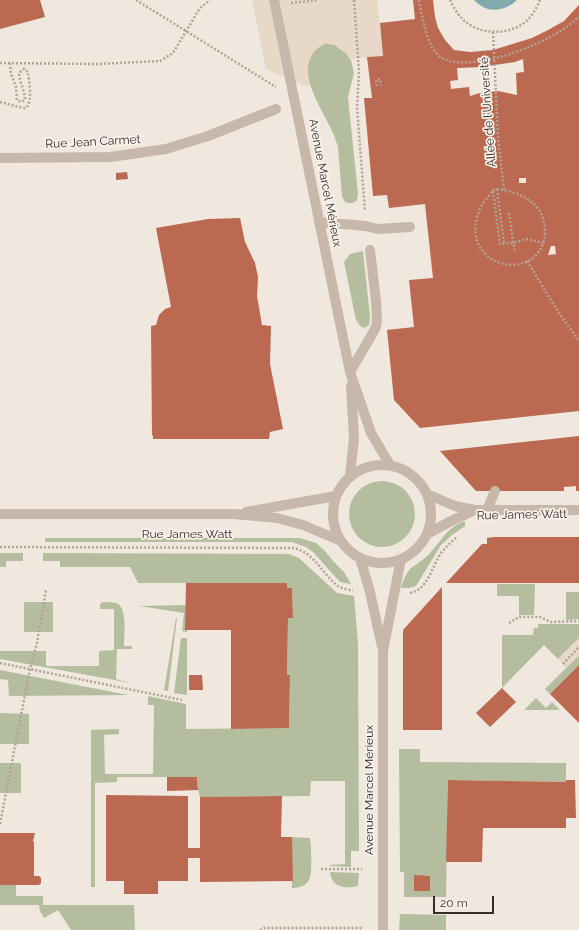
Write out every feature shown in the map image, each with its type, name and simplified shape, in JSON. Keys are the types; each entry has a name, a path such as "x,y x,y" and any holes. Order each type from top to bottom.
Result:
{"street":[{"name":"Avenue Marcel Mérieux","path":"274,0 350,372 371,433 390,465"},
{"name":"Rue Jean Carmet","path":"0,158 110,157 160,150 208,136 276,109"},
{"path":"319,222 366,226 377,229 410,227"},
{"path":"350,372 376,327 377,321 370,250"},
{"name":"Avenue Marcel Mérieux","path":"350,372 354,438 350,476"},
{"path":"376,465 390,465 402,469 412,475 421,484 427,494 431,507 431,521 427,534 421,545 412,553 401,559 387,563 373,562 360,558 349,550 341,541 335,527 333,512 336,496 350,476 362,469 376,465"},
{"path":"486,510 495,491"},
{"name":"Rue James Watt","path":"427,494 455,506 475,510 579,510"},
{"name":"Rue James Watt","path":"234,514 336,496"},
{"name":"Rue James Watt","path":"427,534 451,520 475,510"},
{"name":"Rue James Watt","path":"0,514 234,514 277,518 303,526 341,541"},
{"name":"Avenue Marcel Mérieux","path":"360,558 371,596 382,651 382,930"},
{"name":"Avenue Marcel Mérieux","path":"382,651 401,559"}],"path":[{"path":"136,0 294,97"},
{"path":"0,63 98,64 160,61 173,54 200,8 210,0"},
{"path":"354,0 358,72 357,107 366,226"},
{"path":"419,0 426,32 432,46 441,58 454,63 476,63 508,55 544,41 572,24 579,16"},
{"path":"450,0 456,12 466,23 479,30 493,32 510,30 524,23 535,11 540,0"},
{"name":"Allée de l'Université","path":"493,32 498,136 504,190"},
{"path":"0,102 23,108 26,108 28,105 30,88 28,72 24,69 19,72 25,93 25,100 21,102 17,100 16,88 11,74 10,63"},
{"path":"376,86 376,80 380,79 381,86"},
{"path":"493,190 500,244 513,243 527,239 543,243"},
{"path":"493,190 504,190 526,198 541,213 546,233 539,250 527,261 516,265 503,264 492,260 483,252 477,241 476,229 478,217 483,204 493,190"},
{"path":"497,190 504,244"},
{"path":"508,213 515,254"},
{"path":"527,261 557,310 579,341"},
{"path":"406,593 412,593 420,588 441,554 449,544 460,535"},
{"name":"Rue James Watt","path":"0,547 294,548 306,553 338,586 347,590 358,591"},
{"path":"0,824 30,669 37,643 46,590"},
{"path":"509,623 519,617 540,617 551,622 579,622"},
{"path":"563,664 579,647"},
{"path":"0,663 182,700"},
{"path":"321,869 362,870"},
{"path":"260,930 264,928 362,928"}],"green space":[{"path":"326,43 335,45 347,54 351,60 354,73 348,97 358,194 357,200 351,203 345,202 342,196 338,146 333,132 312,90 308,77 308,64 314,52"},
{"path":"363,251 370,317 369,325 365,328 360,326 356,320 344,262 350,254"},
{"path":"376,481 388,481 400,486 410,496 415,508 413,527 400,542 388,547 376,547 364,542 354,532 349,520 349,508 354,496 364,486"},
{"path":"465,521 465,526 441,545 416,586 401,588 405,577 411,568 429,554 449,530"},
{"path":"45,538 300,538 316,543 324,550 344,572 351,584 340,582 313,552 306,547 292,542 45,542"},
{"path":"0,553 23,553 23,561 6,561 6,567 0,567"},
{"path":"43,553 289,554 299,558 337,593 354,596 358,643 359,851 351,851 351,867 330,866 345,864 345,781 311,781 310,796 200,797 197,777 117,777 117,782 95,783 95,887 91,887 91,730 119,729 119,734 104,735 105,774 153,774 154,705 148,705 148,696 186,704 186,729 289,728 290,675 287,675 288,618 293,618 292,588 287,588 287,583 138,583 130,567 60,567 60,561 43,561"},
{"path":"497,584 535,584 534,615 519,615 519,596 497,596"},
{"path":"566,592 579,592 579,619 566,620"},
{"path":"24,602 53,602 53,632 24,632"},
{"path":"103,602 116,603 120,606 124,615 124,646 132,646 132,649 117,649 116,679 131,683 0,659 0,651 46,651 46,666 99,666 99,651 114,650 114,609 100,609 100,604"},
{"path":"186,605 185,630 187,630 187,632 182,631 184,613 139,606"},
{"path":"177,618 168,691 164,690"},
{"path":"538,624 579,624 579,638 558,659 544,645 502,688 502,635 533,635 534,628 538,628"},
{"path":"181,638 187,638 187,695 174,693"},
{"path":"579,655 579,665 550,694 545,689"},
{"path":"0,670 128,695 9,696 8,680 0,679"},
{"path":"536,698 546,708 552,702 560,710 524,710"},
{"path":"0,713 29,714 29,744 0,744"},
{"path":"399,749 420,749 420,762 566,763 566,782 448,780 446,897 404,897 404,872 400,872"},
{"path":"0,763 21,763 21,793 0,793"},
{"path":"292,837 310,838 310,877 306,884 297,888 292,888"},
{"path":"330,872 359,873 358,886 344,887 336,884 331,877"},
{"path":"0,885 16,885 16,896 43,896 43,905 134,905 135,930 71,930 58,910 44,918 40,911 39,905 0,905"},
{"path":"400,914 446,915 446,930 399,930"}],"shaded area":[{"path":"252,0 377,0 383,56 350,59 347,54 335,45 326,43 313,52 307,67 310,85 304,86 266,69"},
{"path":"579,638 579,655 566,668 558,659"}],"water":[{"path":"474,0 517,0 507,7 496,10 484,8"}],"building":[{"path":"0,0 40,0 45,17 0,29"},
{"path":"413,0 433,0 438,28 445,40 454,50 470,52 493,50 532,38 564,21 579,5 579,411 420,428 394,400 387,330 414,327 409,280 433,278 425,204 389,208 387,195 373,196 364,98 372,98 367,57 383,56 380,23 415,19","holes":["523,59 524,72 516,73 517,95 498,91 470,96 469,87 451,89 450,81 458,80 457,68 481,67 515,62","519,178 526,178 526,183 519,183","551,246 555,246 556,254 548,255"]},
{"path":"127,172 128,179 116,180 116,173"},
{"path":"240,218 245,242 255,263 258,277 257,296 262,325 271,326 270,364 283,429 270,432 269,439 153,439 151,326 156,325 159,315 165,309 171,307 156,228 208,219"},
{"path":"579,436 579,491 576,491 576,486 564,487 564,491 476,491 440,451"},
{"path":"579,537 579,583 446,583 482,544 487,544 487,538"},
{"path":"186,583 287,583 287,588 292,588 293,618 288,618 287,675 290,675 289,728 231,729 231,630 185,630"},
{"path":"442,587 442,730 403,730 403,630"},
{"path":"579,665 579,723 550,694"},
{"path":"189,675 202,675 203,690 189,690"},
{"path":"502,688 516,702 490,727 476,713"},
{"path":"167,777 197,777 198,790 167,791"},
{"path":"448,780 566,782 566,780 575,780 576,818 566,818 566,828 483,828 482,862 446,862"},
{"path":"106,795 188,796 188,848 200,848 200,797 282,796 281,837 292,837 293,881 200,882 200,858 188,858 188,881 158,881 158,894 124,894 124,881 106,881"},
{"path":"0,833 35,833 33,841 34,876 39,876 41,878 41,883 39,885 0,885"},
{"path":"414,875 430,876 430,891 414,891"}]}
